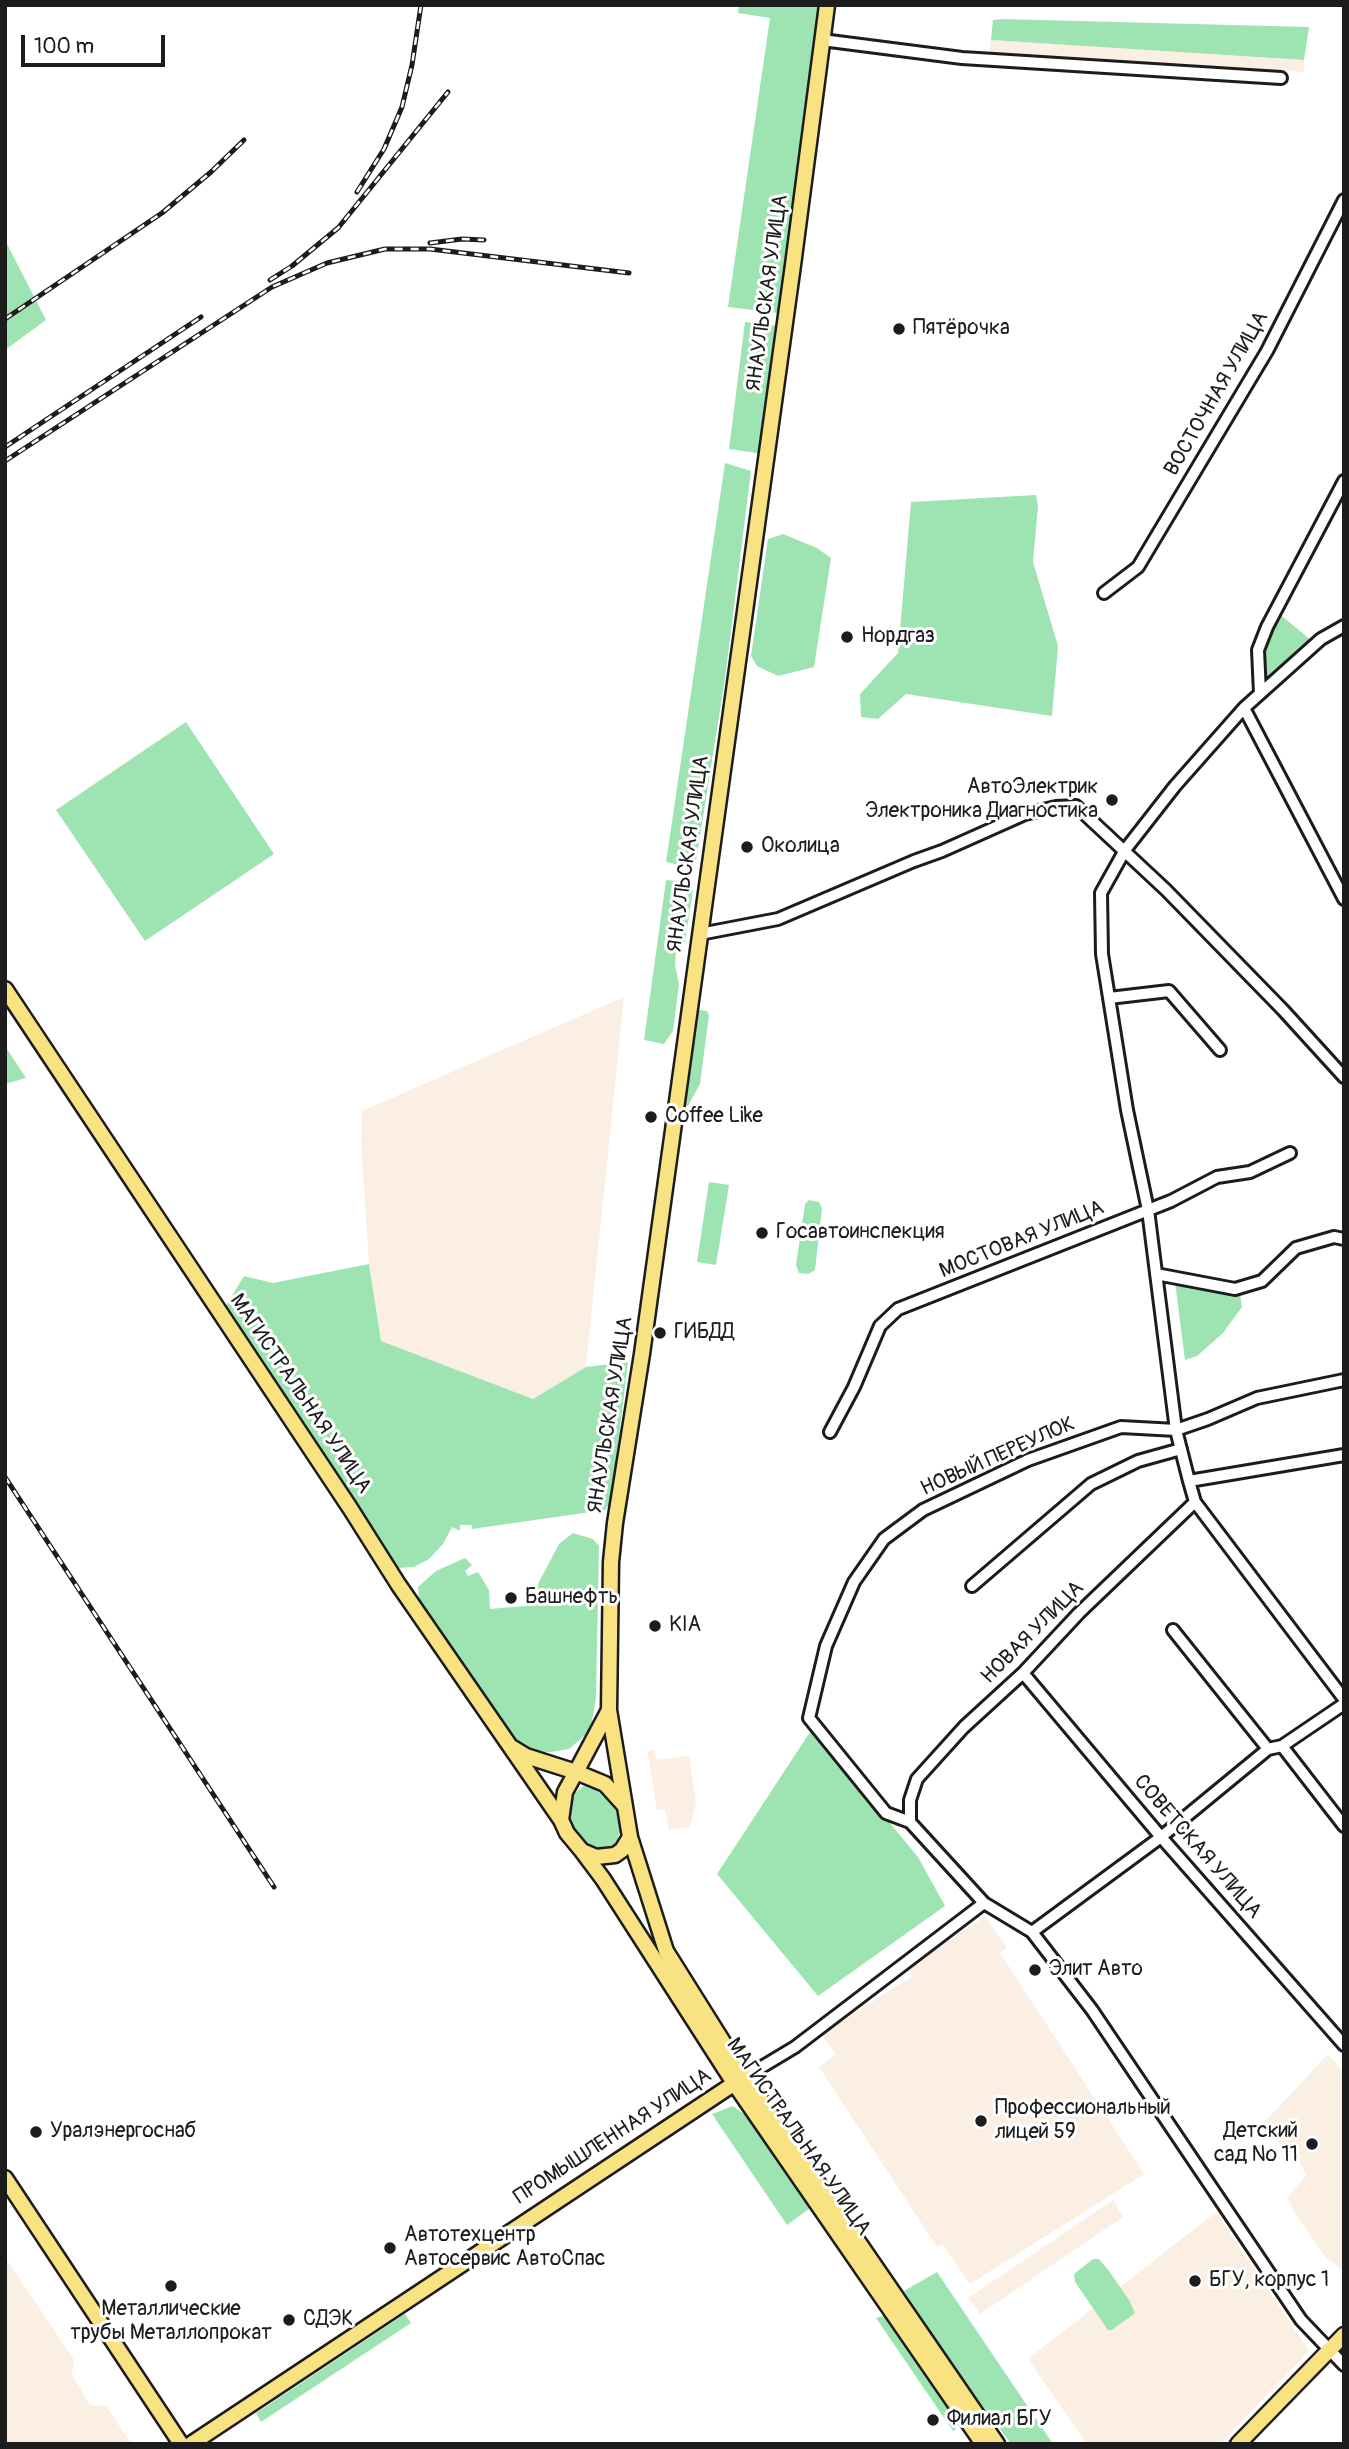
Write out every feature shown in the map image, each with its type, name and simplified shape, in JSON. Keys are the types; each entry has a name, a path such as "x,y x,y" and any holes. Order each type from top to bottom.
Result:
{"main road":[{"name":"ЯНАУЛЬСКАЯ УЛИЦА","path":"609,1710 611,1562 614,1535 642,1354 827,5"},
{"name":"МАГИСТРАЛЬНАЯ УЛИЦА","path":"5,989 351,1508 398,1584 561,1820 567,1833 603,1879 983,2444"},
{"path":"561,1820 565,1792 609,1710"},
{"name":"МАГИСТРАЛЬНАЯ УЛИЦА","path":"609,1710 630,1837 666,1951 739,2080 997,2444"},
{"path":"510,1746 526,1756 605,1784 625,1806"},
{"path":"582,1852 596,1857 615,1855 622,1850 630,1837"},
{"name":"ПРОМЫШЛЕННАЯ УЛИЦА","path":"191,2444 739,2080"},
{"path":"5,2178 181,2444"},
{"path":"1238,2444 1344,2335"}],"street":[{"path":"822,40 962,58 1281,78"},
{"name":"ВОСТОЧНАЯ УЛИЦА","path":"1104,593 1138,566 1266,351 1344,200"},
{"path":"1260,693 1258,650 1267,627 1344,481"},
{"path":"1344,626 1321,639 1244,708 1175,786 1125,850 1101,893 1102,954 1148,1210 1176,1430 1195,1502 1344,1699"},
{"path":"1244,708 1344,899"},
{"path":"699,934 778,919 1025,814 1056,807 1076,806 1166,890 1344,1077"},
{"path":"1109,998 1169,991 1220,1050"},
{"name":"МОСТОВАЯ УЛИЦА","path":"830,1432 854,1387 880,1326 898,1309 1148,1210 1217,1177 1250,1172 1290,1153"},
{"path":"1156,1274 1235,1289 1262,1281 1296,1248 1335,1237 1344,1239"},
{"name":"НОВЫЙ ПЕРЕУЛОК","path":"910,1822 886,1813 809,1718 825,1646 854,1582 884,1539 923,1510 1016,1466 1121,1427 1176,1430 1257,1398 1344,1380"},
{"path":"972,1586 1091,1484 1138,1461 1181,1449"},
{"path":"1189,1481 1344,1455"},
{"name":"НОВАЯ УЛИЦА","path":"910,1822 910,1800 917,1779 964,1727 1195,1502"},
{"path":"1173,1630 1268,1749"},
{"name":"СОВЕТСКАЯ УЛИЦА","path":"1023,1672 1161,1837 1344,2045"},
{"path":"1032,1932 1161,1837 1268,1749 1282,1746 1344,1704"},
{"path":"1282,1746 1344,1826"},
{"path":"910,1822 984,1903 1032,1932 1092,2010 1301,2320 1344,2365"},
{"path":"739,2080 795,2047 984,1903"}],"shaded area":[{"path":"991,40 1304,60 1304,72 988,56"},
{"path":"624,997 586,1367 533,1399 381,1341 369,1264 361,1143 362,1111"},
{"path":"654,1750 656,1758 660,1760 689,1755 696,1803 690,1827 669,1830 665,1810 657,1810 647,1751"},
{"name":"Профессиональный лицей 59","path":"985,1916 1007,1948 1000,1953 1144,2174 970,2284 942,2244 937,2247 819,2067 836,2054 821,2034 913,1976 909,1968"},
{"name":"Детский сад № 11","path":"1328,2054 1344,2072 1344,2271 1326,2258 1287,2198 1306,2175 1300,2163 1261,2126"},
{"path":"1113,2200 1123,2217 980,2314 968,2298"},
{"name":"БГУ, корпус 1","path":"1216,2212 1309,2351 1220,2444 1087,2444 1028,2359"},
{"path":"5,2257 74,2360 72,2375 90,2405 106,2406 130,2442 5,2444"}],"green space":[{"path":"739,5 823,5 778,313 728,307 770,18 738,13"},
{"path":"993,20 1309,27 1304,60 991,40"},
{"path":"5,240 46,320 5,350"},
{"path":"745,322 780,326 764,454 729,449"},
{"path":"725,463 751,471 725,679 696,861 688,867 666,862"},
{"path":"1036,495 1038,506 1033,562 1058,646 1052,716 906,694 878,719 861,717 860,694 898,653 911,502"},
{"path":"783,534 817,548 831,558 814,667 778,676 757,666 751,656 768,539"},
{"path":"1282,616 1312,641 1264,685 1264,647"},
{"path":"186,722 274,854 145,941 56,810"},
{"path":"666,880 686,882 693,890 685,942 676,951 675,965 679,984 673,1031 664,1044 644,1040"},
{"path":"699,1010 707,1011 709,1015 700,1084 688,1106 685,1106"},
{"path":"5,1046 26,1078 5,1084"},
{"path":"709,1182 729,1185 716,1265 697,1262"},
{"path":"809,1200 819,1202 822,1208 815,1270 808,1274 799,1273 796,1265 805,1204"},
{"path":"369,1264 381,1341 533,1399 586,1367 628,1362 611,1502 605,1510 472,1529 472,1525 460,1525 460,1531 452,1527 443,1544 429,1559 414,1567 398,1568 224,1309 244,1276 273,1283"},
{"path":"1175,1282 1240,1294 1242,1307 1223,1333 1197,1356 1185,1360"},
{"path":"573,1533 593,1539 599,1546 596,1698 590,1731 569,1749 532,1752 515,1741 419,1598 418,1587 436,1571 465,1558 472,1565 465,1571 468,1576 478,1572 489,1590 490,1609 536,1605 538,1584 559,1544"},
{"path":"812,1729 918,1857 945,1906 818,1996 717,1874"},
{"path":"584,1786 595,1787 609,1796 615,1806 620,1831 616,1844 606,1850 593,1850 583,1842 571,1823 569,1801 573,1794"},
{"path":"733,2106 756,2123 813,2206 787,2225 712,2114"},
{"path":"1093,2259 1099,2259 1109,2271 1135,2313 1112,2330 1108,2330 1075,2282 1074,2274"},
{"path":"937,2272 1053,2444 1011,2444 952,2364 904,2291"},
{"path":"405,2314 411,2323 261,2422 256,2413"},
{"path":"883,2316 951,2414 956,2429 953,2431 876,2318"}],"railway":[{"path":"357,192 384,149 402,107 412,65 421,5"},
{"path":"270,280 292,266 338,228 448,92"},
{"path":"5,319 162,213 244,140"},
{"path":"430,243 462,239 484,240"},
{"path":"5,461 272,287 327,263 385,249 430,249 629,273"},
{"path":"5,447 201,317"},
{"path":"5,1477 274,1887"}],"place":[{"name":"Пятёрочка","path":"899,329"},
{"name":"Нордгаз","path":"847,637"},
{"name":"АвтоЭлектрик Электроника Диагностика","path":"1112,800"},
{"name":"Околица","path":"747,847"},
{"name":"Coffee Like","path":"651,1117"},
{"name":"Госавтоинспекция","path":"762,1233"},
{"name":"ГИБДД","path":"660,1333"},
{"name":"Башнефть","path":"511,1598"},
{"name":"KIA","path":"655,1626"},
{"name":"Элит Авто","path":"1035,1970"},
{"name":"Профессиональный лицей 59","path":"981,2121"},
{"name":"Уралэнергоснаб","path":"36,2132"},
{"name":"Детский сад № 11","path":"1312,2144"},
{"name":"Автотехцентр Автосервис АвтоСпас","path":"390,2248"},
{"name":"БГУ, корпус 1","path":"1195,2281"},
{"name":"Металлические трубы Металлопрокат","path":"171,2286"},
{"name":"СДЭК","path":"289,2320"},
{"name":"Филиал БГУ","path":"933,2420"}]}
